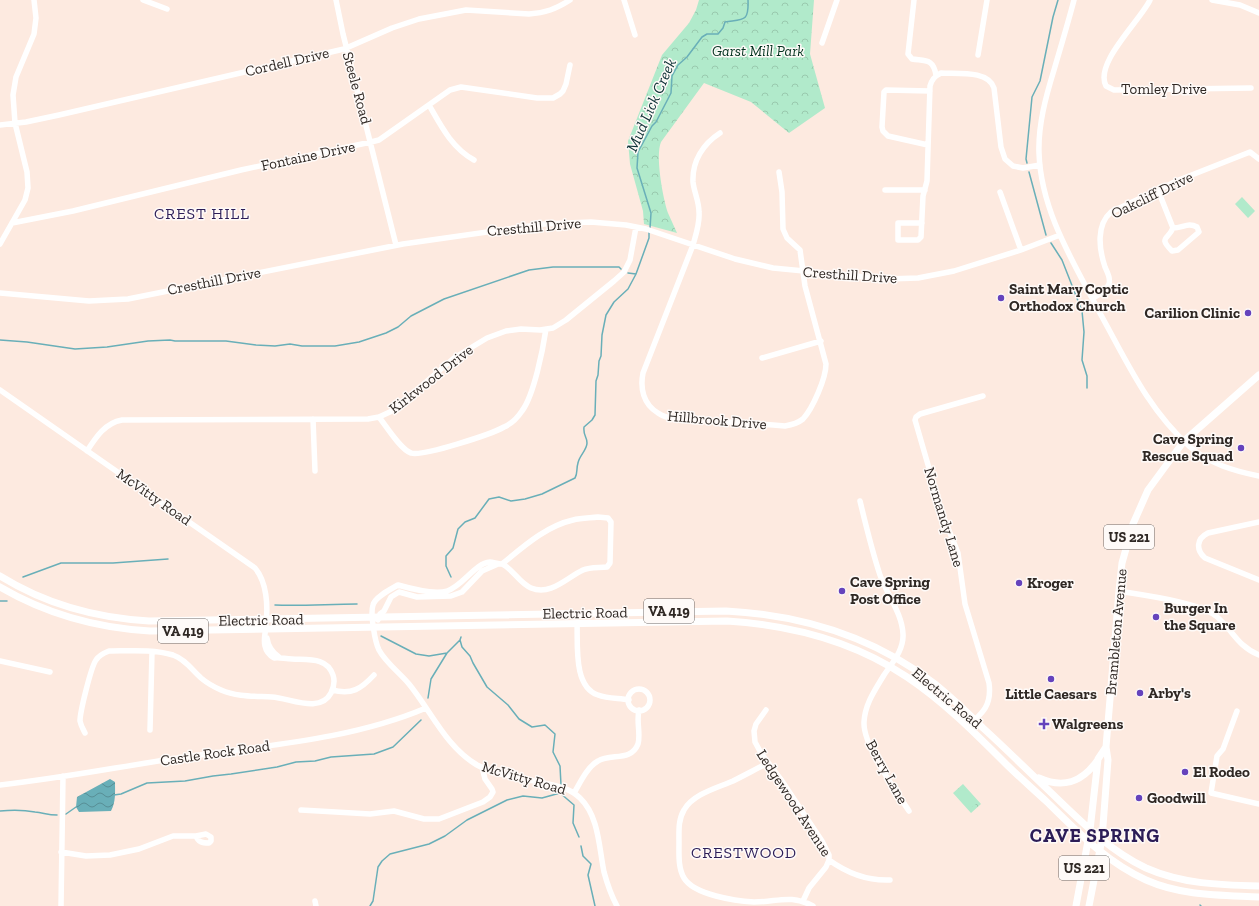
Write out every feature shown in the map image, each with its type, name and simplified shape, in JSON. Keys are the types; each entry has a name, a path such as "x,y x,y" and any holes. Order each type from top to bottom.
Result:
{"main road":[{"name":"Brambleton Avenue","path":"1089,906 1102,839 1108,760 1106,747 1122,563 1133,524 1148,490 1184,441 1259,375"},
{"name":"Electric Road","path":"0,576 53,602 93,614 134,621 164,622 680,611 747,612 784,617 826,628 864,642 896,658 934,684 975,720 1090,830 1126,857 1157,872 1178,879 1219,885 1259,886"},
{"name":"Electric Road","path":"0,587 52,612 93,624 150,631 728,621 769,624 805,632 825,638 868,655 890,666 926,690 968,726 1088,842 1119,865 1146,880 1189,893 1259,897"},
{"name":"Brambleton Avenue","path":"1076,904 1090,830 1098,759 1106,747"},
{"path":"1034,776 1049,782 1061,784 1073,782 1091,770 1098,759"},
{"path":"1189,893 1191,887 1219,885"}],"street":[{"path":"0,244 25,200 28,184 27,172 15,123 13,104 14,84 34,34 36,18 34,0"},
{"path":"142,0 167,9"},
{"name":"Steele Road","path":"336,0 396,245"},
{"name":"Cordell Drive","path":"0,125 59,115 347,48 392,28 427,17 466,10 538,14 551,11 570,0"},
{"path":"624,0 635,35"},
{"path":"822,43 836,0"},
{"path":"914,0 908,54 912,59 923,59 929,62 933,66 936,75"},
{"path":"978,55 987,0"},
{"path":"1074,0 1047,93 1040,135 1040,165 1045,194 1060,235 1145,395 1160,415 1184,441 1211,461 1230,469 1259,476"},
{"name":"Tomley Drive","path":"1150,0 1142,14 1114,49 1103,78 1106,86 1114,90 1251,88"},
{"path":"1212,0 1240,5 1259,12"},
{"name":"Fontaine Drive","path":"12,223 73,211 379,140 450,90 461,87 536,98 553,98 563,91 570,65"},
{"path":"922,223 898,223 898,240 920,239 922,223 923,196 927,181 930,91 931,81 936,75 941,73 987,77 994,88 1001,147 1006,159 1013,166 1023,168 1040,165"},
{"path":"928,145 888,136 883,131 882,127 884,92 886,90 930,91"},
{"path":"429,105 439,123 456,146 474,160"},
{"name":"Hillbrook Drive","path":"720,133 710,140 702,150 695,165 693,182 699,212 697,232 643,373 642,386 644,396 649,406 658,414 681,419 785,426 798,422 802,419 815,398 825,376 826,364 821,340 805,286 800,250 787,238 783,229 782,192 779,172"},
{"name":"Oakcliff Drive","path":"1093,298 1103,292 1109,283 1109,275 1103,259 1100,235 1104,220 1111,212 1179,180 1250,152 1259,159"},
{"path":"885,190 925,190"},
{"path":"1158,190 1173,228"},
{"path":"1000,192 1021,250"},
{"name":"Cresthill Drive","path":"0,293 89,301 128,299 396,245 544,224 607,223 636,227 653,231 758,265 773,268 886,279 918,278 954,271 1021,250 1060,235"},
{"path":"1189,224 1198,227 1199,232 1178,250 1172,251 1165,241 1173,228 1189,224"},
{"name":"Kirkwood Drive","path":"87,450 106,426 122,420 368,419 379,417 400,404 454,358 487,338 506,331 521,329 546,329 558,325 566,320 624,272 630,260 636,227"},
{"path":"379,417 405,450 415,454 445,447 505,427 518,417 527,404 538,368 546,329"},
{"path":"762,358 821,340"},
{"name":"McVitty Road","path":"0,390 255,568 262,577 264,585 267,619 264,637 265,647 269,654 274,658 280,657 323,662 331,670 334,676 332,690"},
{"name":"Normandy Lane","path":"968,726 982,714 988,702 990,696 989,683 965,604 958,553 942,513 915,420 920,414 984,396"},
{"path":"313,419 314,471"},
{"name":"Berry Lane","path":"860,502 880,575 902,625 903,637 902,644 896,658 871,695 865,716 865,730 867,739 878,762 909,811"},
{"path":"374,627 376,617 372,607 374,602 398,585 413,589 439,592 446,591 455,588 473,572 484,564 490,562 502,564 507,567 530,588 544,590 556,587 584,570 605,567 609,565 611,522 608,518 598,517 574,520 560,524 533,540 502,564 497,564 482,571 462,592 451,596 417,597 399,592 390,597 384,611 376,617"},
{"path":"1259,522 1208,533 1201,537 1198,543 1199,551 1205,558 1259,580"},
{"path":"1119,591 1173,601 1209,612 1220,620 1245,648 1259,655"},
{"path":"577,623 579,670 580,676 586,687 591,692 599,696 629,700"},
{"name":"McVitty Road","path":"374,627 379,650 408,683 455,748 470,761 502,774 561,787 574,793 584,803 593,819 604,872 617,906"},
{"path":"85,733 81,726 80,716 90,678 96,660 109,651 152,652 166,654 179,658 205,681 223,691 234,694 274,697 313,704 326,700 332,690 351,692 363,686 374,675"},
{"path":"150,730 152,652"},
{"path":"0,661 50,672"},
{"path":"640,689 647,692 650,698 648,706 639,710 632,707 629,700 631,693 634,690 640,689"},
{"name":"Castle Rock Road","path":"0,785 325,736 396,719 426,708"},
{"path":"574,793 593,764 607,758 628,755 635,749 639,740 639,710"},
{"name":"Ledgewood Avenue","path":"766,710 756,724 754,736 755,742 822,841 827,849 829,860 841,869 857,876 890,880"},
{"path":"1237,711 1223,749 1217,756 1211,793 1259,804"},
{"path":"768,763 699,797 687,806 681,816 678,829 682,873 684,879 693,887 724,897 754,902 791,899 803,901 813,906"},
{"path":"301,810 370,814 394,811 424,819 439,819 483,802 490,797 493,792 485,779 482,767"},
{"path":"61,906 63,776"},
{"path":"61,852 86,856 110,855 139,849 173,836 196,836"},
{"path":"803,901 809,888 829,860"}],"green space":[{"name":"Garst Mill Park","path":"699,0 814,0 810,54 825,108 789,133 751,102 704,83 661,142 659,148 660,177 664,198 668,213 677,233 644,224 643,211 630,164 628,141 662,55 689,23 696,10"},
{"path":"1242,197 1255,211 1248,218 1235,204"},
{"path":"963,784 981,804 971,813 953,793"},
{"path":"964,788 977,803 970,809 957,794"}],"water":[{"path":"110,779 115,782 114,801 111,811 79,812 76,807 77,797"}],"waterway":[{"name":"Mud Lick Creek","path":"650,228 651,213 637,168 638,152 671,93 672,76 678,65 687,57 702,37 707,34 718,34 723,28 725,22 741,20 744,18 748,12 748,0"},
{"path":"1027,163 1026,159 1032,97 1040,81 1058,0"},
{"path":"1029,172 1046,235"},
{"name":"Mud Lick Creek","path":"451,577 446,566 446,556 453,548 458,529 465,522 475,518 489,499 499,497 511,501 525,499 542,494 575,478 577,465 587,446 584,427 595,415 596,381 606,315 614,302 628,289 636,274 649,238 649,231"},
{"path":"1051,243 1062,260 1082,311 1084,332 1082,360 1087,376 1087,388"},
{"path":"0,340 27,342 75,349 170,340 226,341 275,346 290,344 302,346 335,346 359,342 386,333 398,327 411,316 444,299 529,270 553,267 619,267 621,269"},
{"name":"Mud Lick Creek","path":"628,273 636,274"},
{"path":"23,577 61,563 113,563 168,559"},
{"path":"0,601 7,601"},
{"path":"275,605 357,604"},
{"path":"381,636 416,654 429,656 447,653"},
{"name":"Mud Lick Creek","path":"461,637 460,640 462,647 470,656 487,687 508,705 519,719 532,727 545,725 555,734 553,752 560,766 561,785"},
{"path":"428,698 431,679 447,653 460,640"},
{"path":"114,795 121,794 147,783 185,781 277,767 296,762 315,761 331,757 374,754 393,747 421,720"},
{"path":"560,793 574,805 573,823 579,837"},
{"name":"Mud Lick Creek","path":"370,906 373,901 378,867 390,854 429,844 445,836 467,820 507,800 523,796 542,798 560,793"},
{"path":"66,814 76,807"},
{"path":"0,811 31,811 57,815"},
{"path":"581,846 583,856 591,864 588,875 595,906"}],"place":[{"name":"Saint Mary Coptic Orthodox Church","path":"1001,298"},
{"name":"Carilion Clinic","path":"1248,313"},
{"name":"Cave Spring Rescue Squad","path":"1241,448"},
{"name":"Kroger","path":"1019,583"},
{"name":"Cave Spring Post Office","path":"842,591"},
{"name":"Burger In the Square","path":"1156,617"},
{"name":"Little Caesars","path":"1051,679"},
{"name":"Arby's","path":"1140,693"},
{"name":"Walgreens","path":"1044,724"},
{"name":"El Rodeo","path":"1185,772"},
{"name":"Goodwill","path":"1139,798"}],"district":[{"name":"CREST HILL","path":"202,213"},
{"name":"CAVE SPRING","path":"1095,835"},
{"name":"CRESTWOOD","path":"744,852"}]}
